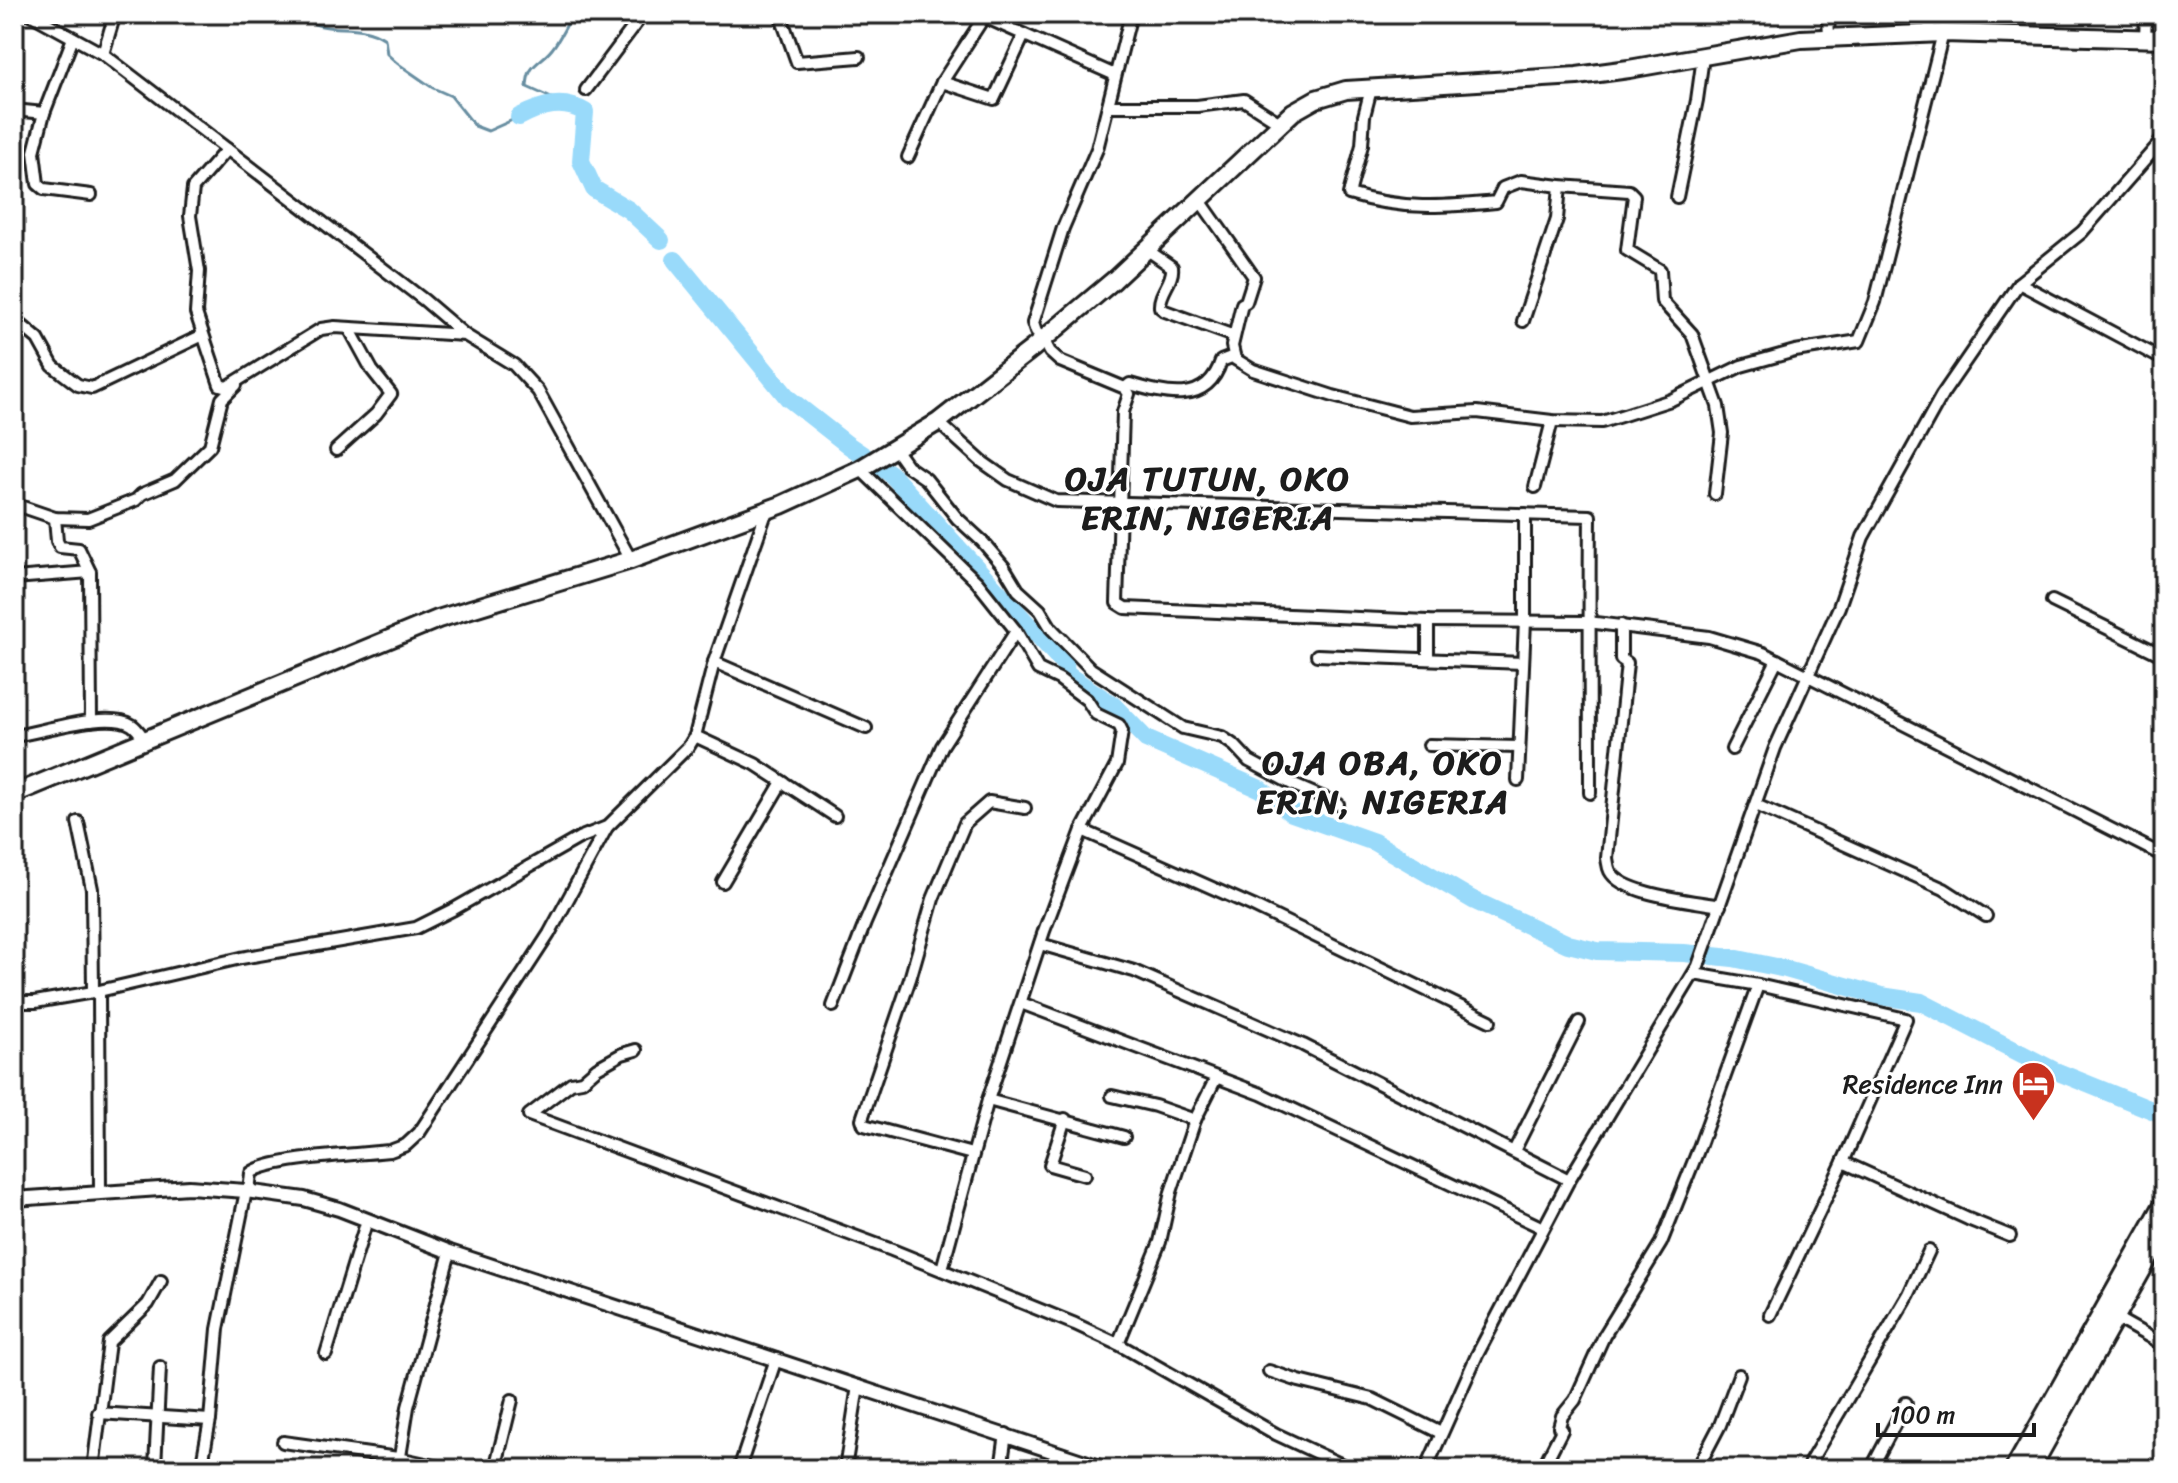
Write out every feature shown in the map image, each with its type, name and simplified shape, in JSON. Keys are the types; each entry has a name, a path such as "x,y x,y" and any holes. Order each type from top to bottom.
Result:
{"main road":[{"path":"14,794 438,619 631,560 767,510 863,467 938,422 1043,339 1114,280 1280,123 1316,99 1346,90 1577,76 1801,39 1936,34 2164,39"},
{"path":"2014,1469 2164,1203"},
{"path":"2031,1469 2164,1231"}],"street":[{"path":"30,14 103,54 465,335 514,365 538,391 631,560"},
{"path":"103,54 115,14"},
{"path":"586,90 643,14"},
{"path":"780,14 797,62 859,57"},
{"path":"1131,14 1097,149 1063,228 1033,323 1050,352 1060,361 1125,388 1129,394 1123,412 1117,603 1125,608 1428,621 1588,622 1709,637 1763,653 2164,856"},
{"path":"1828,14 1829,38"},
{"path":"1199,199 1254,277 1246,302 1242,304 1232,346 1234,356 1253,370 1333,396 1410,416 1477,412 1552,421 1602,422 1671,400 1741,366 1795,351 1855,344 1862,338 1875,302 1936,34 1931,14"},
{"path":"2145,38 2146,14"},
{"path":"908,157 942,82 981,16 1115,75"},
{"path":"942,82 994,99 1024,35"},
{"path":"73,38 44,113 34,152 38,184 44,189 91,195"},
{"path":"1677,197 1703,57"},
{"path":"1371,89 1364,116 1362,145 1349,194 1401,206 1429,208 1496,202 1503,188 1521,181 1629,191 1634,196 1627,250 1658,267 1662,301 1692,334 1718,406 1722,433 1715,494"},
{"path":"1108,106 1197,106 1244,100 1280,123"},
{"path":"14,110 44,113"},
{"path":"1426,1469 1477,1355 1543,1228 1696,970 1775,748 1839,607 1863,537 1942,395 2019,283 2082,232 2162,143"},
{"path":"227,149 193,188 190,199 199,271 196,313 201,336 220,385 227,387 309,335 335,327 465,335"},
{"path":"1523,321 1557,219 1560,186"},
{"path":"1146,249 1172,267 1173,272 1159,301 1160,307 1234,336"},
{"path":"2019,283 2164,360"},
{"path":"14,319 38,339 53,366 78,385 92,388 201,336"},
{"path":"336,450 376,414 391,394 372,370 349,328"},
{"path":"1125,388 1130,384 1167,394 1200,390 1215,378 1221,361 1234,356"},
{"path":"14,504 55,518 95,517 182,476 210,446 222,399 247,374"},
{"path":"1535,487 1552,421"},
{"path":"938,422 981,461 1008,480 1056,501 1590,516 1590,793"},
{"path":"895,449 907,466 926,479 957,518 982,541 1018,590 1040,610 1051,628 1091,669 1183,728 1222,737 1249,761 1338,804"},
{"path":"863,467 977,582 1016,631 1038,669 1059,679 1087,700 1099,716 1119,725 1122,731 1117,764 1082,830 1040,944 988,1100 942,1269"},
{"path":"201,1469 210,1420 218,1329 251,1173 256,1169 288,1162 390,1151 406,1145 419,1133 549,934 607,827 689,746 695,736 714,662 767,510"},
{"path":"1518,780 1525,621 1525,514"},
{"path":"55,518 60,547 79,549 90,572 91,721"},
{"path":"14,578 90,572"},
{"path":"2052,601 2164,656"},
{"path":"1428,621 1428,659"},
{"path":"1621,625 1621,659 1627,663 1607,858 1610,872 1639,891 1720,906"},
{"path":"833,1006 865,923 942,746 1016,631"},
{"path":"1317,655 1523,663"},
{"path":"1732,749 1777,660"},
{"path":"714,662 866,728"},
{"path":"14,736 91,721 131,725 145,740"},
{"path":"695,736 755,764 835,816"},
{"path":"1429,745 1519,747"},
{"path":"723,882 782,782"},
{"path":"972,1154 864,1125 862,1119 910,979 933,899 965,823 989,802 1025,808"},
{"path":"1756,805 1944,889 1986,916"},
{"path":"78,822 92,889 100,1192"},
{"path":"14,1002 35,1002 96,992 241,958 416,928 579,838 607,827"},
{"path":"1082,830 1253,906 1490,1021"},
{"path":"1040,944 1134,971 1303,1045 1569,1180"},
{"path":"1696,970 1906,1019 1843,1162 1770,1315"},
{"path":"1542,1469 1562,1430 1559,1427 1562,1416 1575,1400 1604,1336 1661,1243 1758,985"},
{"path":"1021,1003 1261,1094 1543,1228"},
{"path":"1514,1151 1579,1022"},
{"path":"636,1050 610,1061 582,1081 571,1083 529,1115 942,1269 1118,1344 1276,1434 1351,1469"},
{"path":"1118,1344 1160,1242 1171,1192 1195,1120 1216,1078"},
{"path":"1112,1096 1195,1120"},
{"path":"988,1100 1124,1137"},
{"path":"1065,1119 1050,1165 1085,1175"},
{"path":"1843,1162 2010,1236"},
{"path":"14,1199 189,1187 304,1199 450,1252 1106,1469"},
{"path":"326,1354 367,1220"},
{"path":"1810,1469 1810,1462 1909,1294 1929,1251"},
{"path":"398,1464 408,1407 450,1252"},
{"path":"93,1469 109,1342 148,1304 161,1281"},
{"path":"2116,1318 2164,1345"},
{"path":"739,1469 776,1359"},
{"path":"155,1467 160,1367"},
{"path":"1269,1371 1372,1399 1441,1433"},
{"path":"1697,1469 1720,1425 1739,1375"},
{"path":"845,1469 858,1386"},
{"path":"495,1469 512,1400"},
{"path":"1871,1469 1906,1403"},
{"path":"98,1413 210,1420"},
{"path":"1001,1469 1006,1434"},
{"path":"283,1442 398,1464 449,1469"}],"waterway":[{"path":"297,14 319,26 363,30 385,39 387,54 433,88 451,96 475,126 488,131 519,117"},
{"path":"567,105 527,87 532,69 558,41 573,14"},
{"path":"519,117 552,105 569,106 585,112 581,161 594,189 629,210 661,240"},
{"path":"675,260 788,398 891,474 1065,665 1066,674 1113,705 1146,739 1260,789 1292,813 1374,842 1473,900 1568,944 1597,951 1684,953 1733,958 1786,969 1881,996 1921,1002 2053,1070 2164,1115"}],"place":[{"name":"Residence Inn","path":"2034,1123"}],"district":[{"name":"OJA TUTUN, OKO ERIN, NIGERIA","path":"1208,498"},
{"name":"OJA OBA, OKO ERIN, NIGERIA","path":"1383,782"}]}
